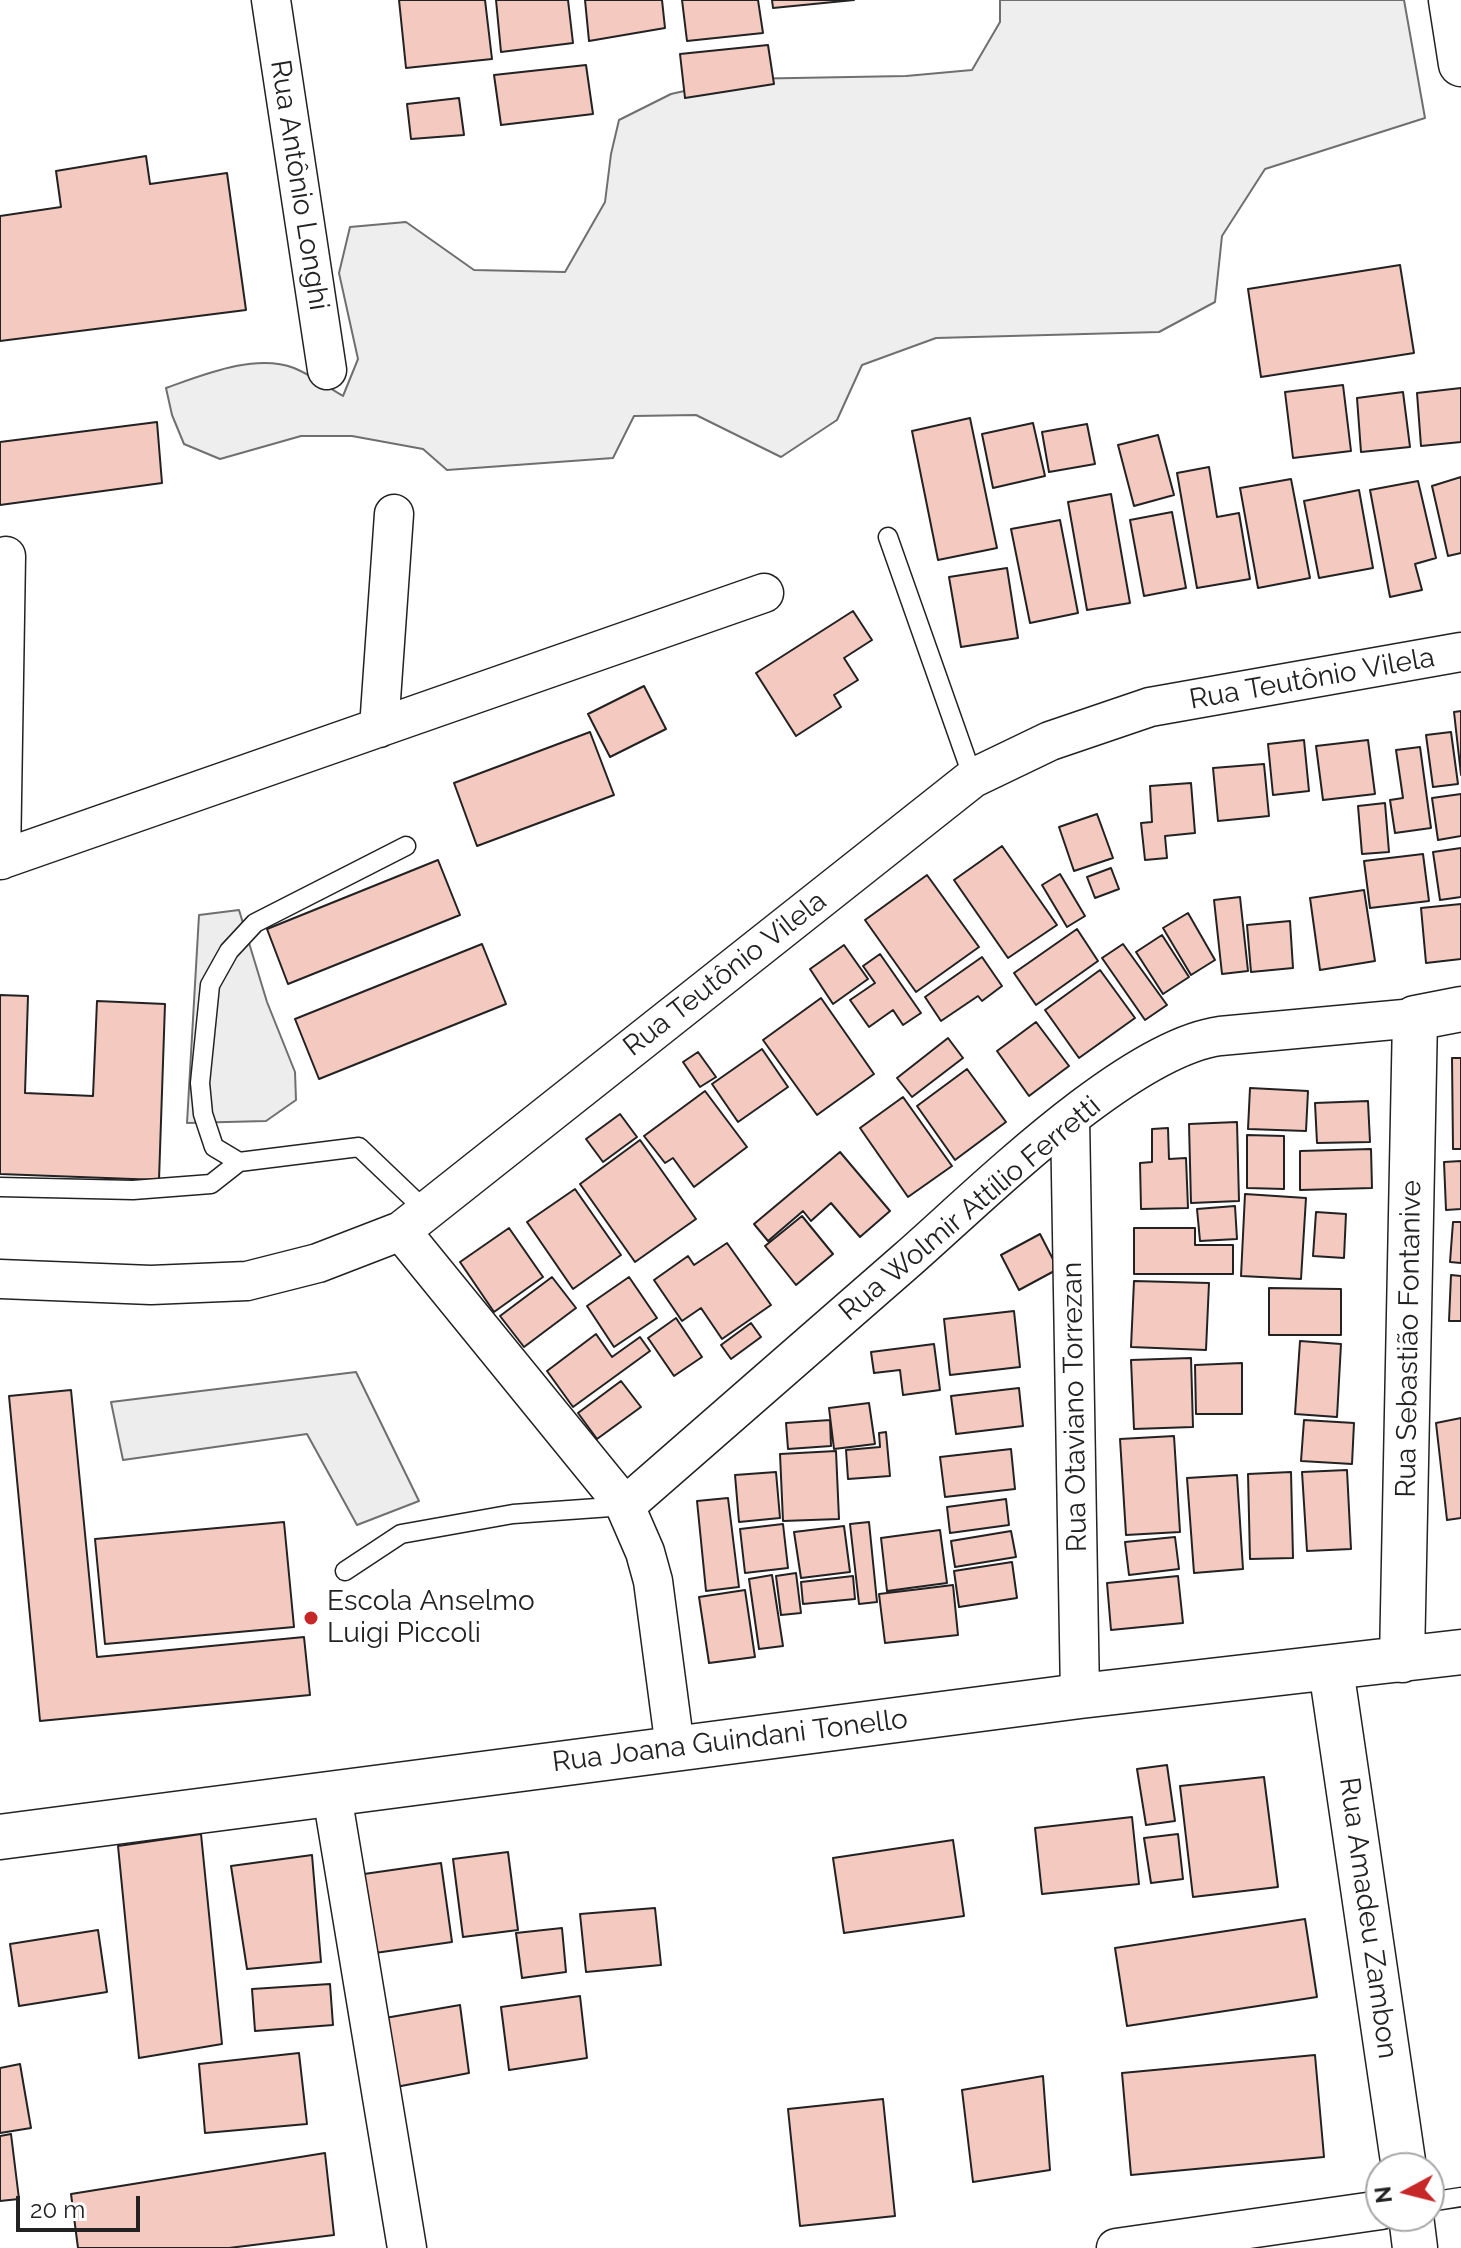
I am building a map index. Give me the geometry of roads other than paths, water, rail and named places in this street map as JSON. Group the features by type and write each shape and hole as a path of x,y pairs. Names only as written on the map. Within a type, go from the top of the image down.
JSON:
{"main road":[{"path":"1451,0 1461,64"},
{"name":"Rua Wolmir Attílio Ferretti","path":"1415,1018 1461,1009"},
{"name":"Rua Sebastião Fontanive","path":"1402,1660 1415,1018"},
{"name":"Rua Joana Guindani Tonello","path":"0,1837 1080,1696 1461,1652"},
{"name":"Rua Amadeu Zambon","path":"1331,1669 1402,2152"}],"street":[{"name":"Rua Antônio Longhi","path":"271,0 327,370"},
{"path":"379,728 394,514"},
{"path":"6,556 1,860 764,593"},
{"name":"Rua Teutônio Vilela","path":"0,1279 151,1285 247,1281 318,1263 414,1221 973,778 1050,741 1150,707 1461,652"},
{"name":"Rua Wolmir Attílio Ferretti","path":"625,1506 1070,1118 1164,1054 1194,1039 1415,1018"},
{"name":"Rua Otaviano Torrezan","path":"1070,1118 1080,1696"},
{"path":"414,1221 625,1506 645,1552 653,1581 675,1748"},
{"path":"332,1795 407,2248"},
{"path":"1116,2248 1365,2212"}],"lane":[{"path":"888,537 973,778"},
{"path":"239,1162 214,1147 203,1114 200,1067 210,985 229,951 255,923 406,846"},
{"path":"0,1187 133,1190 211,1184 239,1162 359,1147 414,1221"},
{"path":"345,1571 401,1534 513,1514 625,1506"}],"place":[{"name":"Escola Anselmo Luigi Piccoli","path":"311,1618"}]}
